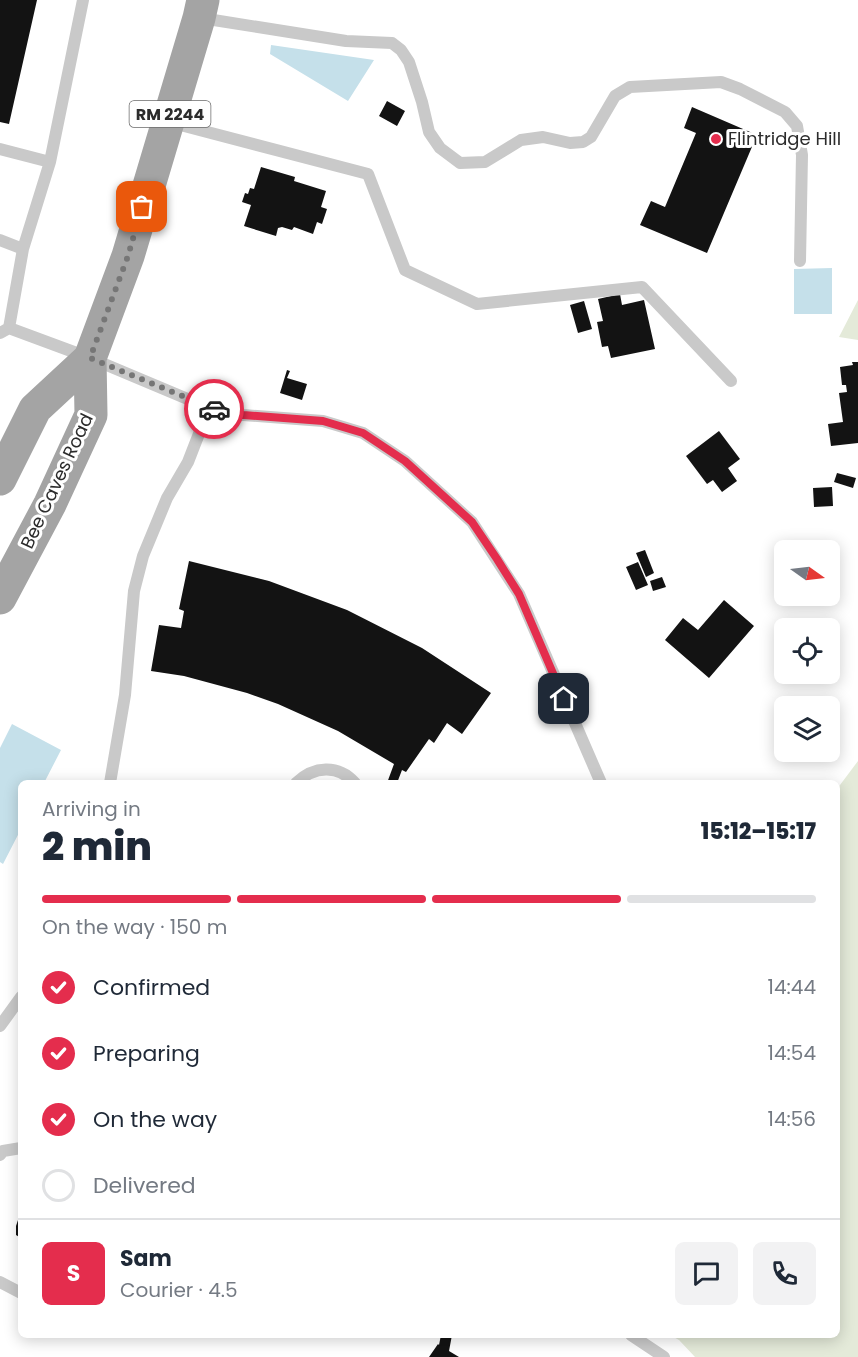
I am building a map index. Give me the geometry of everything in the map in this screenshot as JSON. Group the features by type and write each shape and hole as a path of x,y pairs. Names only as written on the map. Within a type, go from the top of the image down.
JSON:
{"main road":[{"name":"Bee Caves Road","path":"0,598 50,504 92,415 90,358 128,256 201,9"},
{"name":"Bee Caves Road","path":"0,479 35,409 90,358"}],"lane":[{"path":"83,0 50,162 23,249 5,331 90,358 208,408 243,415 323,421 363,433 405,461 472,522 519,594 600,780"},
{"path":"201,9 346,41 392,43 410,62 429,132 440,148 460,163 485,162 520,140 543,136 570,143 583,142 591,137 615,96 630,87 721,82 740,89 785,112 797,126 802,155 800,261"},
{"path":"168,122 368,174 405,270 477,304 642,287 731,381"},
{"path":"0,149 50,162"},
{"path":"0,240 23,249"},
{"path":"111,780 125,695 134,591 143,556 166,498 188,462 208,408"},
{"path":"299,780 306,774 320,769 335,770 352,780"},
{"path":"0,1026 18,1002"},
{"path":"0,1155 3,1151 18,1148"},
{"path":"0,1282 18,1291"},
{"path":"636,1338 664,1357"}],"green space":[{"path":"858,300 858,340 839,337"},
{"path":"858,761 858,1357 695,1357 675,1338 840,1338 840,785"}],"water":[{"path":"271,45 374,60 348,101 270,54"},
{"path":"832,268 832,314 794,314 794,269"},
{"path":"12,724 61,750 46,780 18,780 18,835 3,864 0,862 0,748"}],"building":[{"path":"0,0 37,0 9,124 0,122"},
{"path":"387,101 405,111 397,126 379,116"},
{"path":"692,107 757,135 707,253 640,225 651,201 665,207 696,133 684,128"},
{"path":"261,167 295,177 294,181 326,191 321,207 327,209 322,224 317,222 313,234 294,227 292,230 282,227 278,228 276,236 244,226 251,205 242,202 245,193 248,194 250,188 254,189"},
{"path":"620,294 622,305 644,300 655,349 611,358 608,346 602,347 597,322 603,321 598,299"},
{"path":"584,301 592,329 578,333 570,305"},
{"path":"852,362 858,362 858,443 831,446 828,424 843,422 839,393 847,392 846,385 842,385 840,367 853,365"},
{"path":"287,370 290,371 287,378 307,384 302,400 280,393"},
{"path":"719,431 740,459 728,468 737,481 722,492 713,480 707,484 686,456"},
{"path":"837,473 856,478 853,488 834,482"},
{"path":"832,487 833,506 814,507 813,488"},
{"path":"645,550 654,573 646,577 636,553"},
{"path":"189,561 269,581 347,610 422,648 491,693 462,734 447,723 434,743 429,739 406,772 402,770 398,780 388,780 394,764 338,731 247,693 184,676 151,671 159,625 181,628 184,611 179,609"},
{"path":"638,562 648,585 636,590 626,567"},
{"path":"662,577 666,587 653,591 650,581"},
{"path":"724,600 754,626 709,678 665,640 683,618 698,630"},
{"path":"18,1220 18,1236 16,1235"},
{"path":"440,1338 451,1338 449,1351 459,1357 429,1357 439,1345"}],"way so far":[{"path":"142,207 128,256 90,358 214,409"}],"place":[{"name":"Flintridge Hill","path":"716,139"}],"route":[{"path":"214,409 243,415 323,421 363,433 405,461 472,522 497,559 519,594 564,699"}]}
